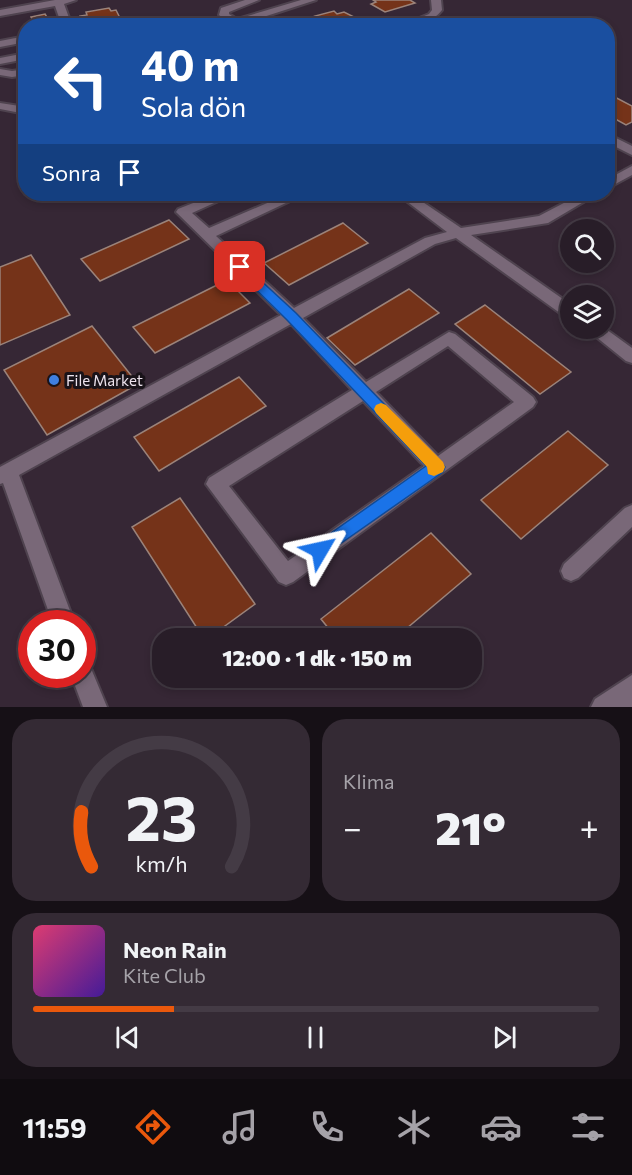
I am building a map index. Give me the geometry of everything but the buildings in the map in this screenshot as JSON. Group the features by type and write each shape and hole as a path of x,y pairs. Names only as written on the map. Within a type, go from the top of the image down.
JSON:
{"street":[{"path":"0,13 71,0"},
{"path":"228,18 224,15 224,9 254,0"},
{"path":"253,18 311,0"},
{"path":"427,18 437,10 436,0"},
{"path":"59,2 64,18"},
{"path":"0,44 18,41"},
{"path":"0,61 18,58"},
{"path":"0,72 12,75 18,74"},
{"path":"0,106 18,109"},
{"path":"615,142 632,151"},
{"path":"615,180 632,170"},
{"path":"210,201 183,212 292,316 437,467"},
{"path":"206,235 282,201"},
{"path":"413,201 560,305"},
{"path":"58,610 4,473 430,241 458,233 543,220 577,201"},
{"path":"449,338 526,402 286,575 216,484 364,391 449,338"},
{"path":"607,339 632,357"},
{"path":"571,571 632,514"},
{"path":"88,688 95,707"}],"slow traffic":[{"path":"381,409 437,467 434,469"}],"place":[{"name":"File Market","path":"54,380"}],"route":[{"path":"240,267 292,316 437,467 320,550"}]}
